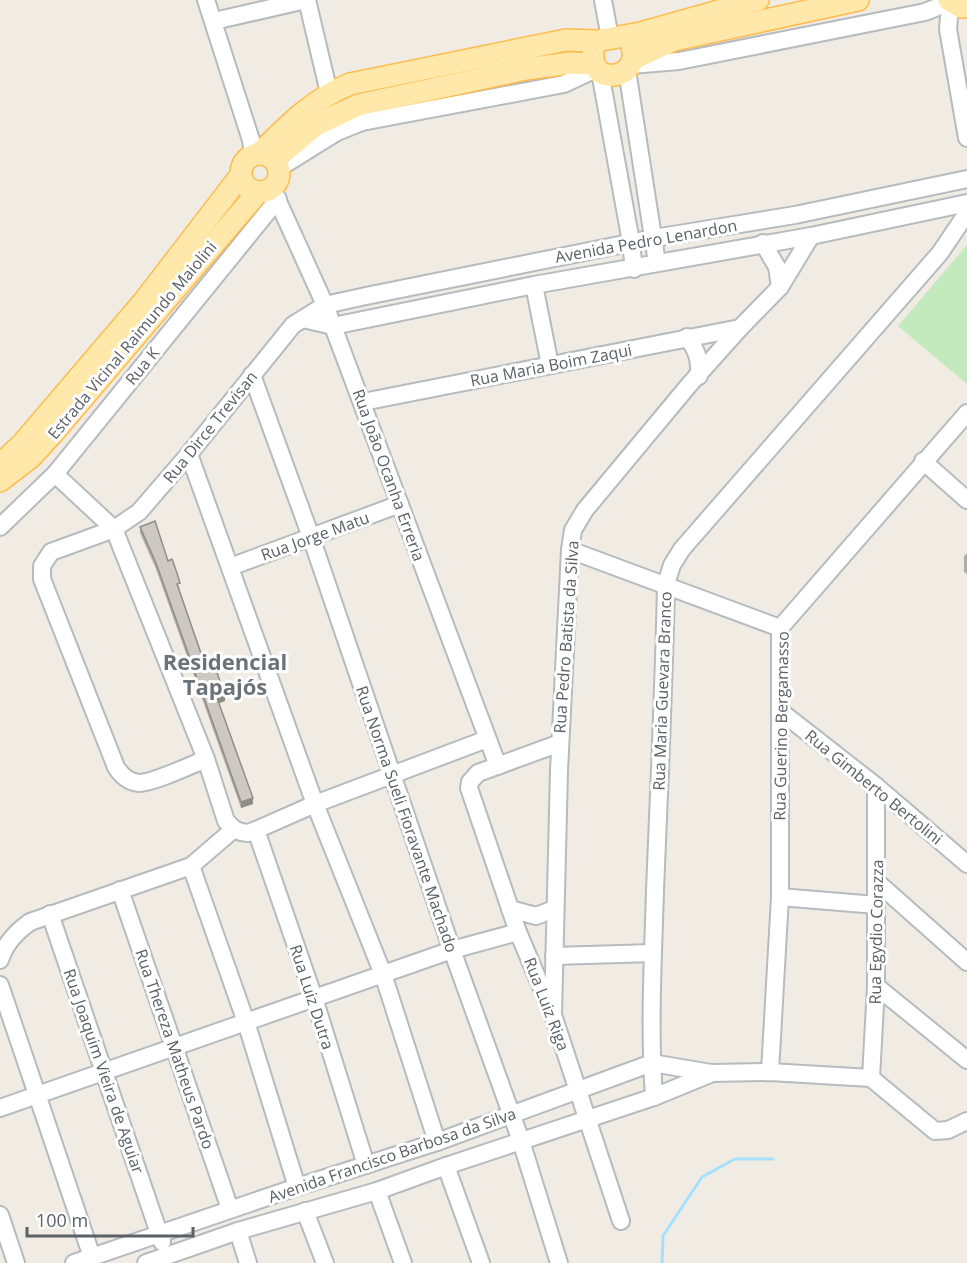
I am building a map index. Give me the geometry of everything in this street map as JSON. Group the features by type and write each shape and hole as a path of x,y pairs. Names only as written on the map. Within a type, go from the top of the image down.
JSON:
{"main road":[{"path":"266,159 302,112 329,93 350,84 566,40 609,39 758,0"},
{"path":"266,159 277,183 269,193 250,189 244,183 241,175 246,159 266,159 316,125 358,105 526,69 570,63 596,68 614,75 674,40 858,0"},
{"path":"609,39 633,48 630,64"},
{"path":"596,68 593,49 609,39"},
{"name":"Estrada Vicinal Raimundo Maiolini","path":"0,464 22,444 136,310 241,175"},
{"name":"Estrada Vicinal Raimundo Maiolini","path":"0,481 30,458 269,193"}],"street":[{"path":"206,0 251,140 266,159"},
{"path":"214,21 307,0 329,93"},
{"path":"603,0 609,39"},
{"path":"657,263 630,64 679,61 926,12 955,3"},
{"path":"955,3 949,17 948,29 967,138"},
{"path":"596,68 631,242 634,269"},
{"name":"Avenida Pedro Lenardon","path":"325,305 631,242 795,215 967,179"},
{"name":"Rua João Ocanha Erreria","path":"269,193 325,305 498,765"},
{"name":"Rua K","path":"0,527 55,474 269,193"},
{"name":"Avenida Pedro Lenardon","path":"333,326 534,285 811,236 967,203"},
{"name":"Rua Maria Guevara Branco","path":"654,1097 653,953 666,584 672,565 682,549 940,253 967,213"},
{"name":"Rua Pedro Batista da Silva","path":"553,1015 560,743 573,530 585,510 699,376 740,328 780,287 811,236"},
{"path":"763,243 777,267 780,287"},
{"path":"534,285 550,365"},
{"name":"Rua Dirce Trevisan","path":"206,759 147,782 131,781 121,774 116,767 42,579 43,562 54,550 114,529 139,512 293,326 325,305"},
{"path":"303,319 333,326"},
{"name":"Rua Maria Boim Zaqui","path":"363,402 740,328"},
{"path":"687,338 697,353 700,363 699,376"},
{"name":"Rua Norma Sueli Fioravante Machado","path":"252,375 311,537 452,950 521,1141 559,1263"},
{"name":"Rua Guerino Bergamasso","path":"770,1072 780,897 780,628 967,413"},
{"path":"189,454 315,804 383,974 437,1142"},
{"path":"923,462 967,500"},
{"path":"55,474 114,529 206,759 226,821 234,829 248,833 315,804 487,739"},
{"name":"Rua Jorge Matu","path":"230,567 400,504"},
{"path":"570,550 780,628"},
{"name":"Rua Gimberto Bertolini","path":"780,711 965,858"},
{"path":"498,765 560,743"},
{"name":"Rua Luiz Riga","path":"498,765 478,773 470,782 469,788 518,932 553,1015 621,1221"},
{"name":"Rua Egydio Corazza","path":"871,1077 876,986 876,786"},
{"path":"0,960 7,945 21,928 30,922 191,866 234,829"},
{"name":"Rua Luiz Dutra","path":"256,830 314,998 366,1165"},
{"path":"191,866 246,1022 297,1186"},
{"path":"877,882 967,962"},
{"name":"Rua Thereza Matheus Pardo","path":"120,890 230,1209"},
{"path":"780,897 876,905"},
{"path":"510,909 536,916 554,909"},
{"name":"Rua Joaquim Vieira de Aguiar","path":"50,914 168,1259"},
{"path":"0,1108 452,950 518,932"},
{"path":"554,956 653,953"},
{"path":"0,986 92,1257"},
{"path":"876,986 967,1060"},
{"name":"Avenida Francisco Barbosa da Silva","path":"74,1263 297,1186 437,1142 652,1064 711,1073 770,1072 871,1077"},
{"name":"Avenida Francisco Barbosa da Silva","path":"146,1263 168,1259 238,1231 377,1191 586,1118 654,1097 711,1073"},
{"path":"871,1077 931,1128 942,1131 967,1121"},
{"path":"446,1166 481,1263"},
{"path":"377,1191 403,1263"},
{"path":"305,1211 325,1263"},
{"path":"0,1215 16,1263"},
{"path":"238,1231 248,1263"}],"green space":[{"path":"967,245 967,384 898,326"}],"building":[{"path":"155,521 168,561 172,559 177,573 180,583 177,584 204,662 215,659 219,669 216,670 225,695 217,698 253,798 241,802 156,563 140,527"}],"waterway":[{"path":"662,1263 663,1236 702,1177 735,1159 773,1159"}],"district":[{"name":"Residencial Tapajós","path":"225,674"}]}
